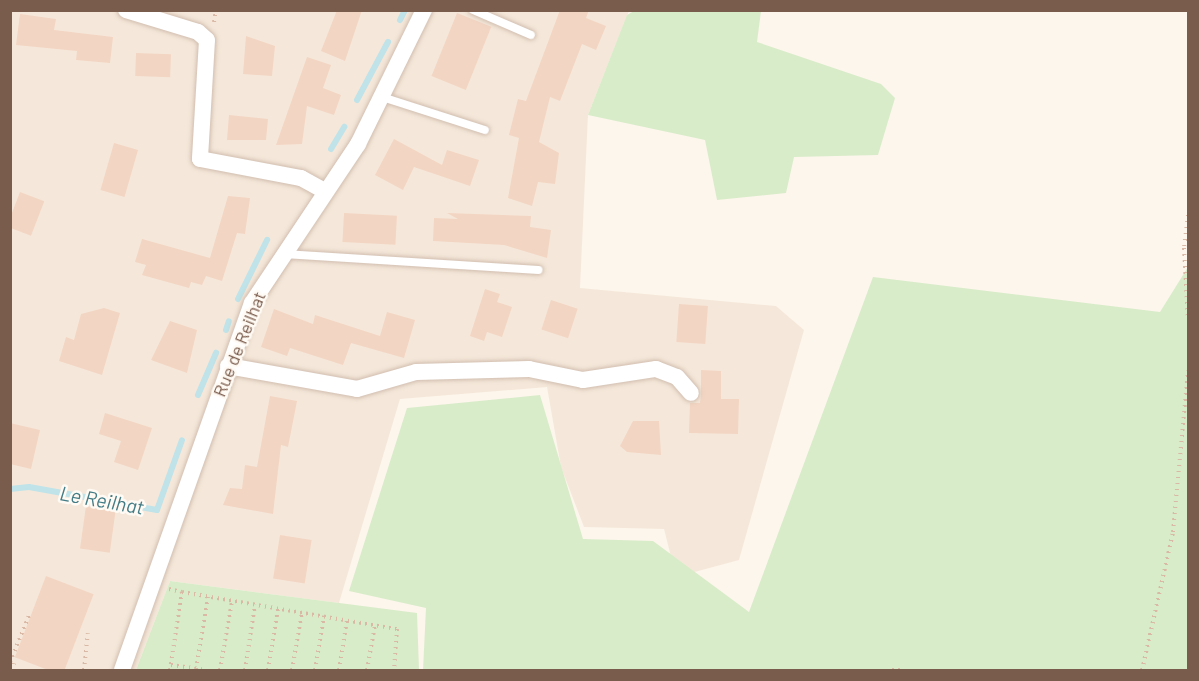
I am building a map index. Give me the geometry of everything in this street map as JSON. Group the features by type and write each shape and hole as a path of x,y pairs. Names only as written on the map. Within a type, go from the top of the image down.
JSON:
{"street":[{"path":"126,10 198,32 207,40 200,159 301,178 323,190"},
{"name":"Rue de Reilhat","path":"122,670 252,303 281,253 323,190 358,144 424,10"},
{"path":"228,366 357,389 416,372 529,369 583,380 656,369 677,377 691,393"}],"lane":[{"path":"473,10 531,35"},
{"path":"382,97 485,130"},
{"path":"281,253 538,270"}],"path":[{"path":"1188,215 1184,248 1188,319"},
{"path":"1142,670 1173,532 1188,371"},
{"path":"207,670 170,668 183,592 398,629 394,670"},
{"path":"196,669 208,597"},
{"path":"220,670 232,600"},
{"path":"245,670 255,605"},
{"path":"267,670 278,609"},
{"path":"292,670 302,612"},
{"path":"12,670 12,662 30,614"},
{"path":"315,670 324,616"},
{"path":"339,670 348,620"},
{"path":"367,670 375,625"},
{"path":"84,670 88,633"},
{"path":"892,670 903,670"}],"shaded area":[{"path":"10,11 629,11 588,115 580,288 776,306 804,330 739,560 676,577 664,529 584,527 561,467 547,387 400,399 339,603 170,581 136,670 11,670"}],"green space":[{"path":"634,11 761,11 757,42 881,84 895,98 878,155 794,157 786,193 717,200 705,140 588,115 627,15"},
{"path":"1188,267 1188,670 423,670 426,608 349,591 407,408 540,395 583,539 653,541 749,612 873,277 1160,312"},
{"path":"170,581 417,613 419,670 136,670"}],"building":[{"path":"337,10 362,10 345,61 321,51"},
{"path":"560,10 589,10 586,18 606,26 596,50 582,44 560,101 550,97 539,142 559,153 555,184 538,182 532,206 508,198 519,138 509,135 518,99 526,101"},
{"path":"457,13 491,27 466,90 432,76"},
{"path":"20,14 56,19 54,30 113,37 110,63 76,60 77,51 16,45"},
{"path":"246,36 275,46 272,76 243,74"},
{"path":"136,53 171,54 170,77 135,76"},
{"path":"307,57 331,65 323,88 341,95 334,115 307,106 302,144 276,145"},
{"path":"229,115 268,119 266,140 227,140"},
{"path":"394,139 442,165 447,150 479,160 470,186 414,167 403,190 375,175"},
{"path":"114,143 138,150 125,197 100,190"},
{"path":"20,192 44,201 31,236 10,228 10,218"},
{"path":"228,196 250,198 245,234 237,233 222,281 206,276 202,285 191,282 189,288 142,275 146,265 135,262 142,239 210,258"},
{"path":"344,213 397,216 395,245 342,242"},
{"path":"447,213 531,216 530,227 551,230 547,258 504,245 433,241 434,218 458,219"},
{"path":"485,289 500,294 497,302 512,307 502,337 487,332 484,341 470,336"},
{"path":"551,300 578,309 568,338 541,329"},
{"path":"679,304 708,306 705,344 676,342"},
{"path":"104,308 120,313 102,375 59,361 66,337 74,340 81,314"},
{"path":"274,309 313,324 315,315 380,336 387,312 415,320 404,358 351,343 343,365 290,348 287,356 261,347"},
{"path":"170,321 197,330 187,373 151,360"},
{"path":"701,370 721,371 721,399 739,399 738,434 689,433 690,403 700,403"},
{"path":"270,396 297,401 288,447 281,445 273,514 223,505 230,488 242,489 245,465 257,467"},
{"path":"105,413 152,428 138,470 114,462 121,441 99,434"},
{"path":"633,421 659,421 661,455 627,452 620,446"},
{"path":"10,423 40,430 31,469 10,464"},
{"path":"86,506 116,510 110,553 80,549"},
{"path":"280,535 312,540 305,583 273,578"},
{"path":"46,576 94,594 65,670 48,670 15,657"}],"waterway":[{"name":"Le Reilhat","path":"400,20 405,10"},
{"name":"Le Reilhat","path":"357,100 388,42"},
{"name":"Le Reilhat","path":"331,149 344,127"},
{"name":"Le Reilhat","path":"238,299 267,240"},
{"name":"Le Reilhat","path":"226,330 229,321"},
{"name":"Le Reilhat","path":"198,395 216,353"},
{"name":"Le Reilhat","path":"10,489 29,487 157,510 182,440"}]}
